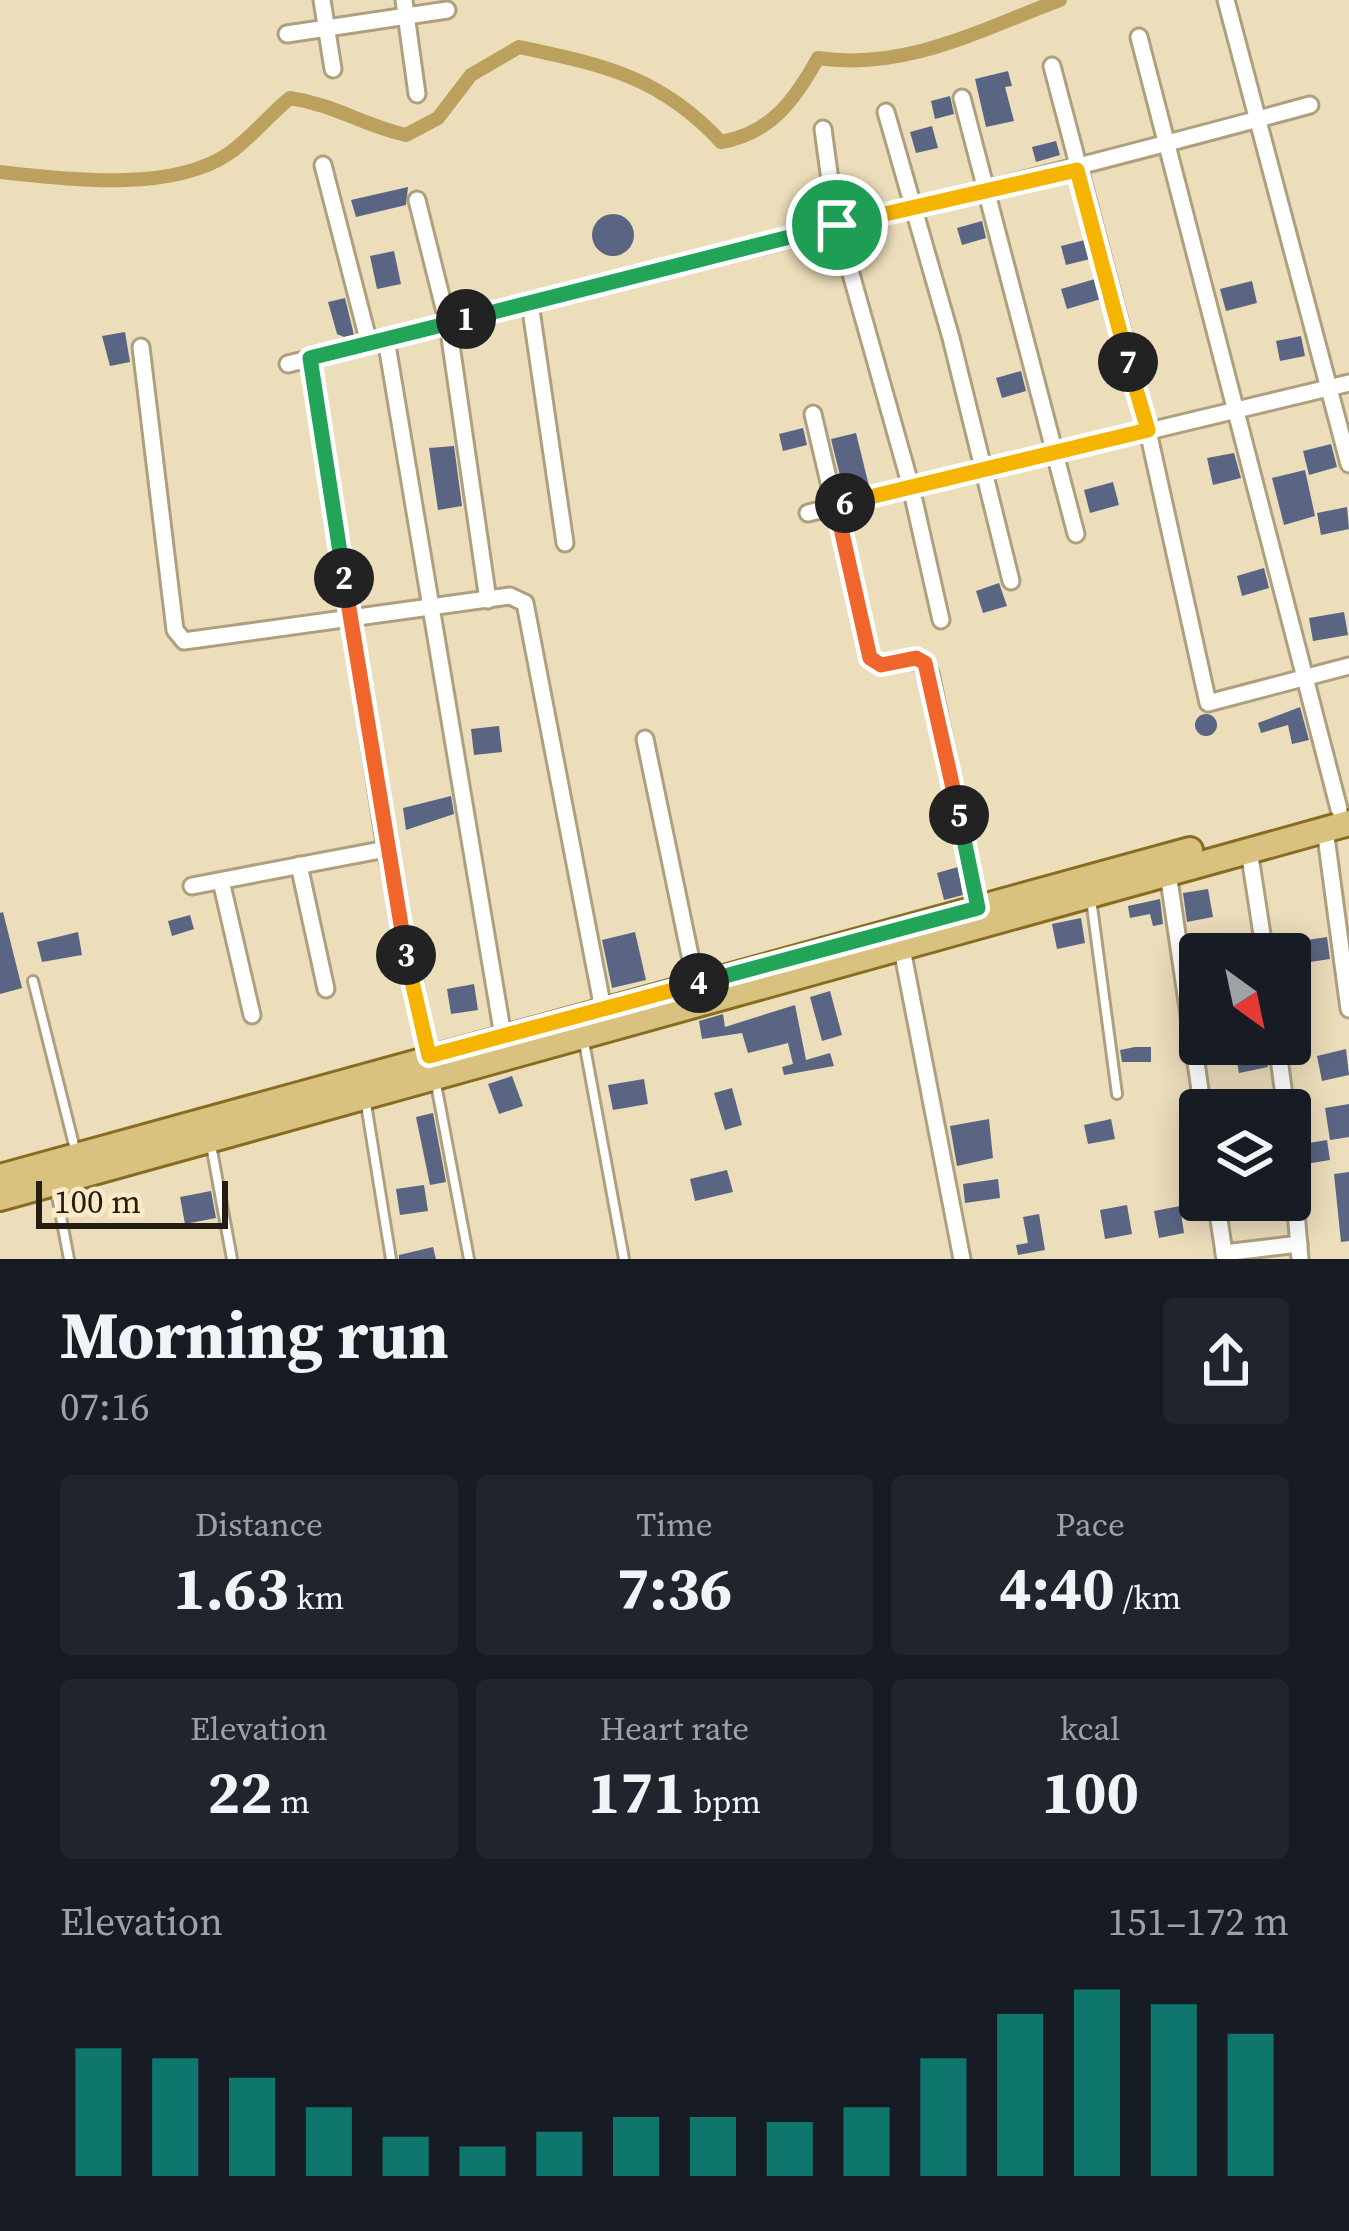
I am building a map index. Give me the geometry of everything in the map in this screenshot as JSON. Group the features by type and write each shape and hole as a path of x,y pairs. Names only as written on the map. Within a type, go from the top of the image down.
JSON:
{"main road":[{"path":"0,1198 364,1097 502,1036 978,908 1341,817"},
{"path":"0,1177 432,1067 583,1036 1090,896 1249,850 1341,817"}],"street":[{"path":"322,0 333,69"},
{"path":"1226,0 1349,464"},
{"path":"405,8 418,94"},
{"path":"287,34 327,29 405,8 447,10"},
{"path":"1139,37 1341,817 1349,1009"},
{"path":"1052,66 1148,430 1208,703 1349,666"},
{"path":"962,98 1076,534"},
{"path":"288,364 913,206 1077,170 1310,105"},
{"path":"886,112 985,469 1011,581"},
{"path":"823,129 837,225 911,487 941,620"},
{"path":"323,165 378,341 431,608 502,1036"},
{"path":"417,200 448,324 488,600"},
{"path":"530,303 565,544"},
{"path":"141,347 178,636 191,643 488,600 519,598 529,611 603,1010"},
{"path":"310,358 386,849 432,1067"},
{"path":"808,513 1349,383"},
{"path":"813,414 870,658 881,665 916,658 930,673 978,908"},
{"path":"645,740 696,984"},
{"path":"192,886 386,849"},
{"path":"1249,850 1262,933"},
{"path":"299,866 326,988"},
{"path":"1168,873 1200,1089"},
{"path":"221,881 252,1016"},
{"path":"902,949 962,1259"},
{"path":"1219,1221 1224,1256 1300,1251 1297,1221"}],"lane":[{"path":"1090,896 1117,1094"},
{"path":"33,981 76,1156"},
{"path":"583,1036 624,1259"},
{"path":"432,1067 469,1259"},
{"path":"364,1097 391,1259"},
{"path":"210,1138 232,1259"},
{"path":"55,1183 69,1259"}],"building":[{"path":"1008,71 1012,86 1005,87 1014,121 986,127 975,79"},
{"path":"950,96 954,114 935,119 931,101"},
{"path":"932,126 938,148 916,153 910,132"},
{"path":"1056,141 1060,155 1036,162 1032,147"},
{"path":"408,187 406,205 356,217 351,200"},
{"path":"613,214 628,220 634,235 628,250 613,256 598,250 592,235 598,220"},
{"path":"982,221 986,238 962,245 957,228"},
{"path":"1085,240 1090,259 1066,265 1061,246"},
{"path":"394,251 401,284 377,289 370,256"},
{"path":"1095,279 1101,299 1067,309 1061,289"},
{"path":"1252,281 1257,303 1226,311 1220,289"},
{"path":"345,298 354,335 344,337 337,334 328,302"},
{"path":"125,332 130,362 110,366 102,336"},
{"path":"1301,336 1305,356 1280,361 1276,341"},
{"path":"1021,371 1026,391 1002,398 996,378"},
{"path":"803,428 807,445 783,451 779,434"},
{"path":"856,433 869,486 844,492 831,439"},
{"path":"1331,444 1337,467 1309,475 1303,451"},
{"path":"454,446 462,506 438,510 429,448"},
{"path":"1234,453 1241,478 1213,485 1207,458"},
{"path":"1305,470 1315,516 1284,525 1272,478"},
{"path":"1113,482 1119,505 1090,513 1084,490"},
{"path":"1347,507 1349,529 1321,535 1317,513"},
{"path":"1264,568 1269,588 1242,596 1237,576"},
{"path":"999,583 1007,606 983,613 976,591"},
{"path":"1344,612 1348,635 1313,641 1309,618"},
{"path":"1300,707 1309,740 1292,744 1288,725 1261,733 1258,723"},
{"path":"1206,714 1217,725 1206,736 1195,725"},
{"path":"499,726 502,752 474,755 471,729"},
{"path":"451,796 454,814 406,830 403,808"},
{"path":"958,867 963,895 944,900 937,873"},
{"path":"1208,889 1213,917 1187,922 1183,893"},
{"path":"1160,899 1163,924 1153,926 1150,914 1130,918 1128,906"},
{"path":"0,913 22,988 0,994"},
{"path":"190,915 194,929 172,936 168,921"},
{"path":"1081,918 1085,943 1057,949 1052,924"},
{"path":"78,932 82,955 42,962 37,942"},
{"path":"635,932 646,980 612,988 602,940"},
{"path":"1327,937 1330,959 1311,962 1311,939"},
{"path":"474,984 478,1010 451,1014 447,989"},
{"path":"830,991 842,1035 822,1041 810,997"},
{"path":"795,1005 806,1060 830,1053 834,1066 784,1075 782,1067 793,1064 788,1043 748,1053 742,1033 702,1039 699,1021 723,1014 725,1027"},
{"path":"1151,1047 1151,1062 1122,1062 1120,1050"},
{"path":"1346,1049 1349,1075 1322,1081 1317,1056"},
{"path":"1237,1065 1268,1065 1268,1067 1239,1073"},
{"path":"512,1076 523,1106 499,1114 488,1084"},
{"path":"644,1079 648,1104 613,1110 608,1085"},
{"path":"732,1088 742,1125 725,1130 714,1093"},
{"path":"1349,1104 1349,1137 1330,1140 1325,1108"},
{"path":"433,1113 446,1182 430,1185 416,1117"},
{"path":"989,1119 993,1158 957,1166 950,1126"},
{"path":"1111,1119 1115,1139 1088,1144 1084,1125"},
{"path":"1327,1140 1330,1160 1311,1163 1311,1143"},
{"path":"727,1170 733,1192 695,1201 690,1179"},
{"path":"1349,1172 1349,1241 1341,1242 1334,1174"},
{"path":"998,1179 1000,1198 965,1203 963,1184"},
{"path":"424,1185 428,1211 400,1215 396,1189"},
{"path":"211,1191 216,1218 185,1224 180,1197"},
{"path":"1127,1205 1132,1234 1105,1239 1100,1210"},
{"path":"1179,1206 1184,1233 1159,1238 1154,1211"},
{"path":"1039,1214 1045,1250 1018,1255 1016,1245 1028,1243 1023,1217"},
{"path":"433,1247 436,1259 399,1259 399,1255"}],"waterway":[{"path":"0,172 117,180 177,174 228,154 290,98 406,135 438,118 471,75 519,47 629,77 676,102 721,142 754,131 779,113 818,58 881,59 912,53 1060,0"}],"route":[{"path":"1077,170 1148,430 836,506 870,658 881,665 916,658 930,673 978,908 429,1056 386,849 310,358 837,225 1077,170"}]}
